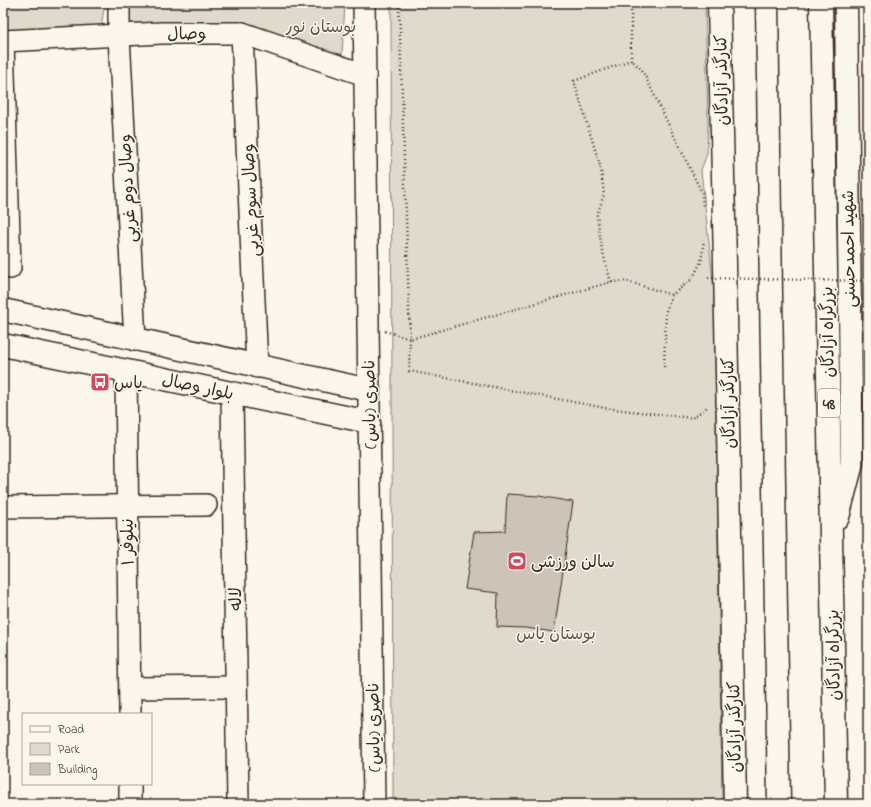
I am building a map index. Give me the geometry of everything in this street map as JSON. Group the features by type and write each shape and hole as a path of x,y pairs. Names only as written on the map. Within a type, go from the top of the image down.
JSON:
{"main road":[{"name":"کنارگذر آزادگان","path":"719,3 735,804"},
{"path":"768,3 779,804"},
{"name":"بزرگراه آزادگان","path":"820,3 836,804"},
{"name":"شهید احمدحسنی","path":"831,541 852,463 846,3"},
{"name":"بلوار وصال","path":"3,310 257,367 369,390"},
{"name":"بلوار وصال","path":"3,345 369,422"}],"street":[{"name":"وصال دوم غربی","path":"119,3 119,36 135,340"},
{"name":"ناصری (یاس)","path":"364,3 374,804"},
{"name":"وصال","path":"3,41 162,34 242,33 364,75"},
{"name":"وصال سوم غربی","path":"242,33 257,367"},
{"path":"3,41 10,268"},
{"name":"نیلوفر ۱","path":"126,371 130,713"},
{"name":"لاله","path":"232,394 238,804"},
{"path":"3,507 206,506"},
{"path":"130,688 236,687"},
{"path":"130,785 130,804"}],"path":[{"path":"399,3 410,371 605,408 692,418 710,405"},
{"path":"631,3 631,60 642,70 702,193 704,214"},
{"path":"612,282 602,250 597,215 604,195 601,169 574,81 631,60"},
{"path":"664,368 666,311 672,295 692,279 701,262 705,235"},
{"path":"708,278 868,281"},
{"path":"368,324 410,339 612,282 626,281 672,295"}],"green space":[{"path":"3,3 105,3 101,28 3,32"},
{"name":"بوستان نور","path":"127,3 345,3 342,55 250,30 128,24"},
{"name":"بوستان یاس","path":"391,3 705,3 708,125 707,154 701,170 714,289 722,804 393,804"}],"building":[{"name":"سالن ورزشی","path":"507,494 539,496 573,502 554,632 525,628 497,627 498,593 465,589 474,532 505,531"}],"place":[{"name":"یاس","path":"100,382"},
{"name":"سالن ورزشی","path":"517,561"}]}
